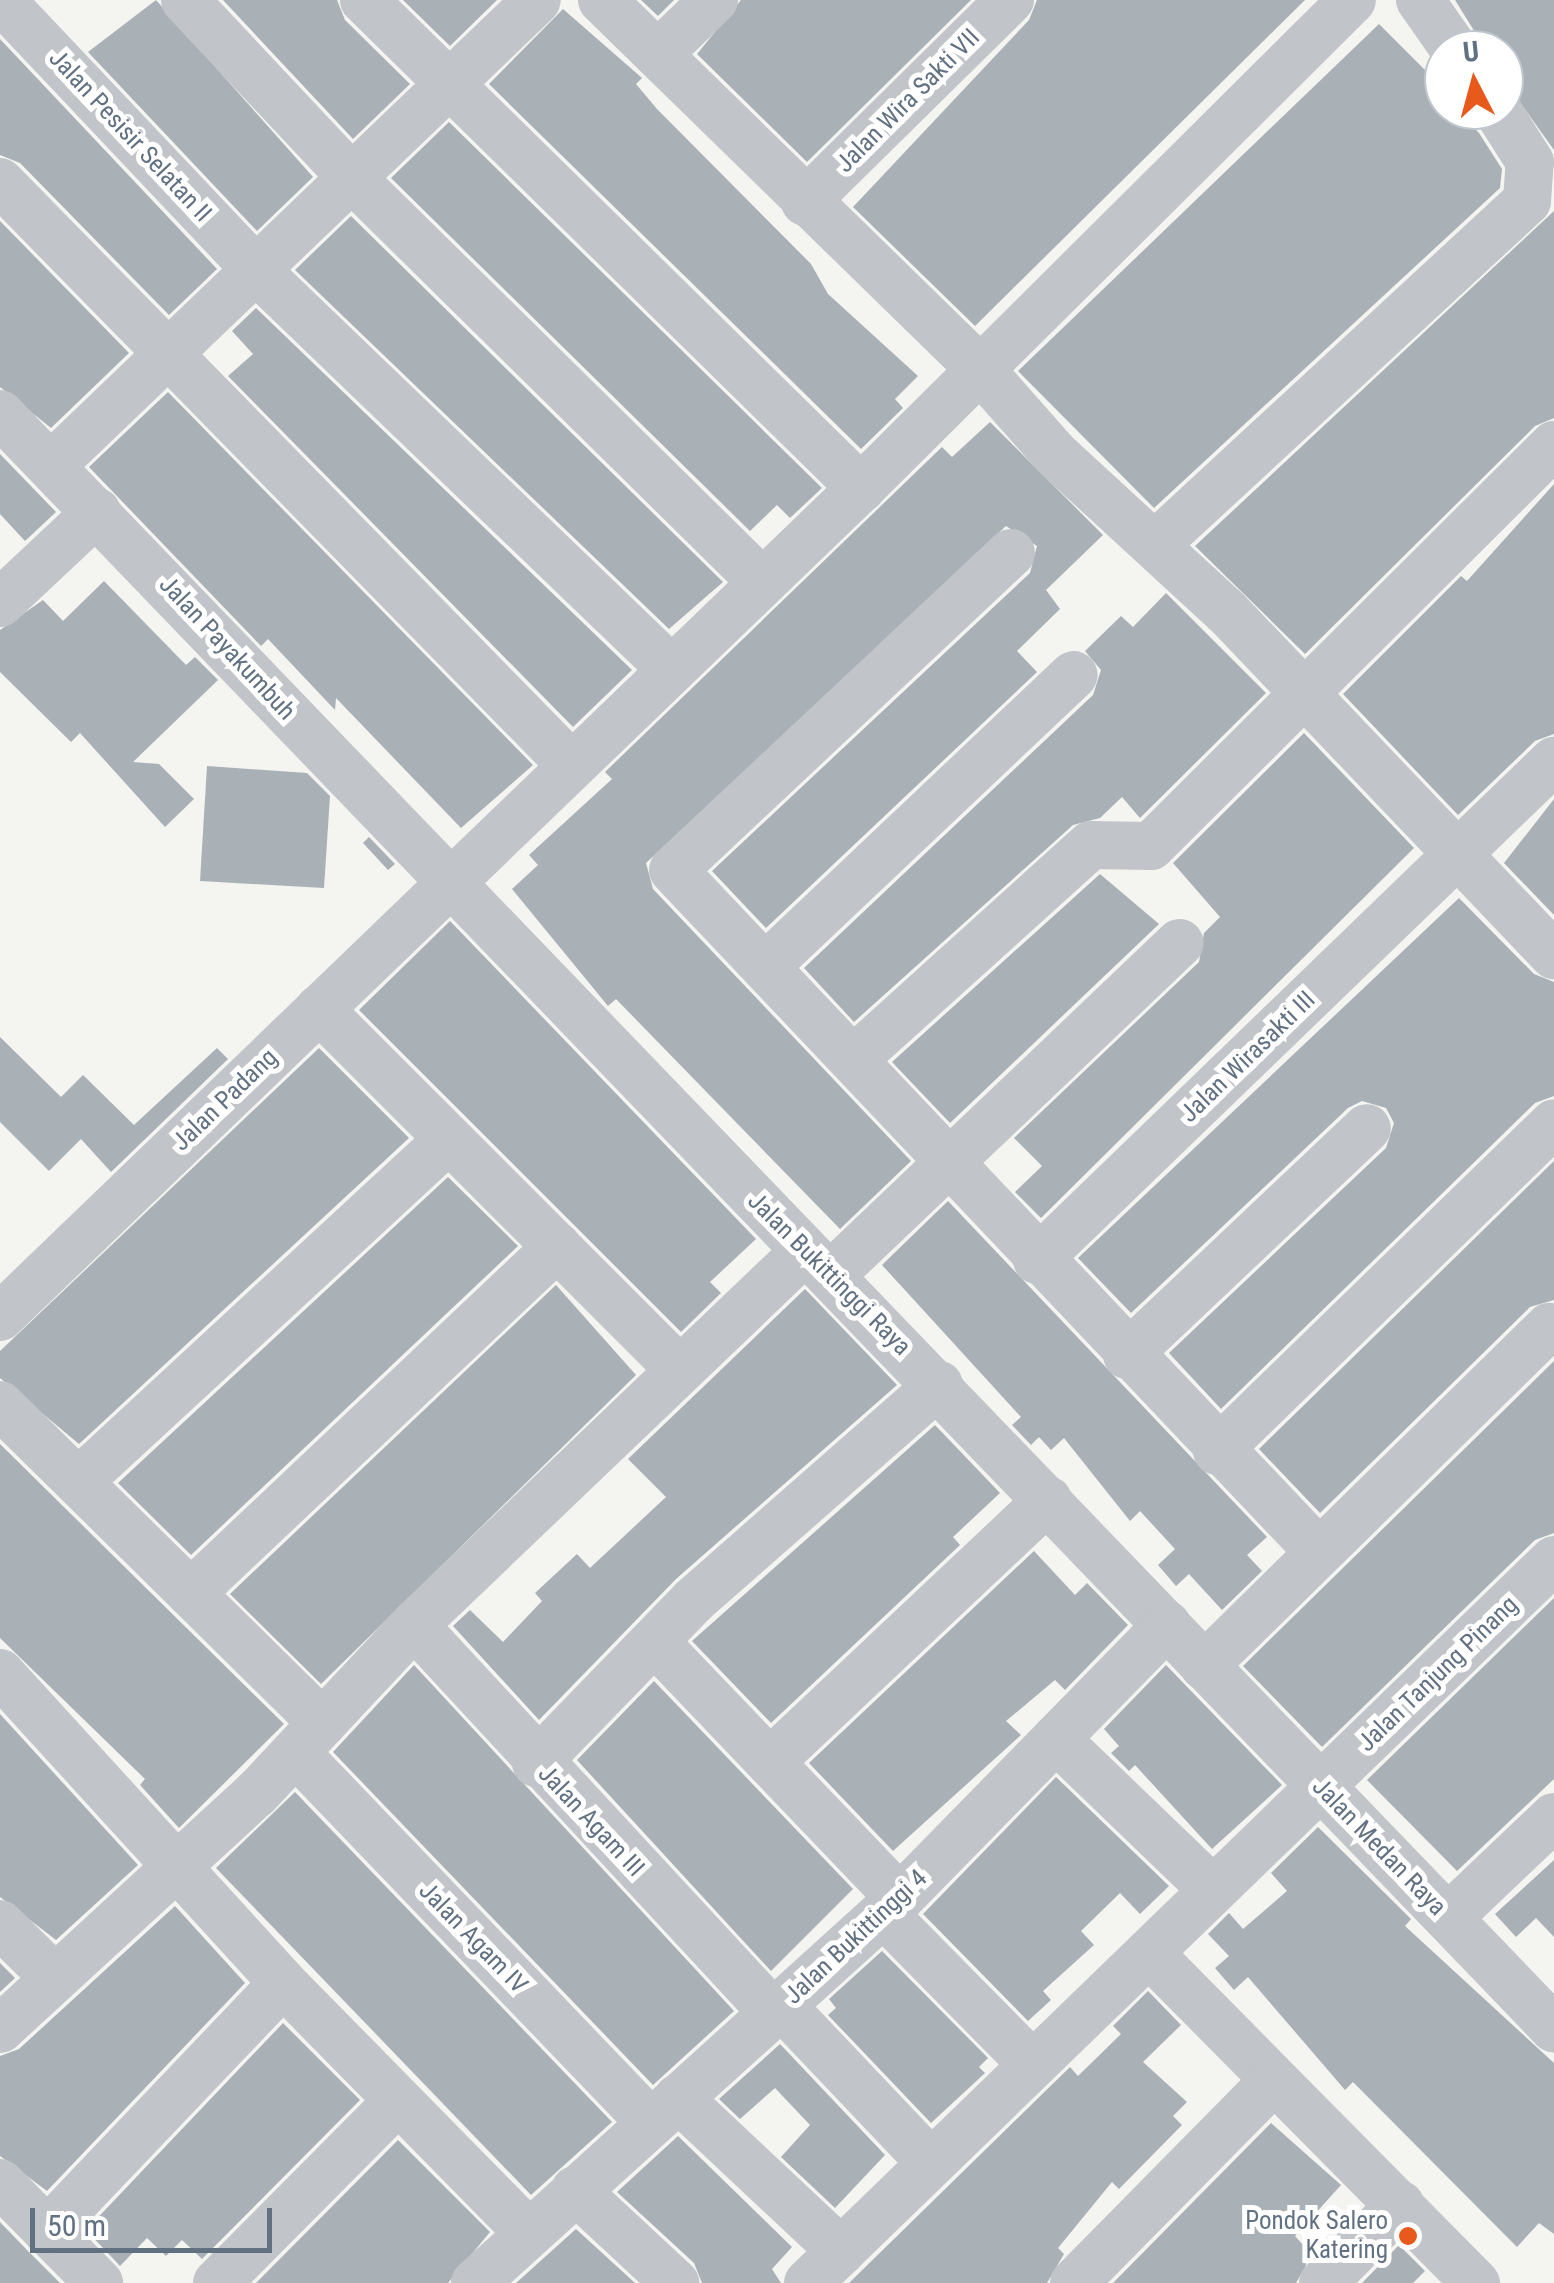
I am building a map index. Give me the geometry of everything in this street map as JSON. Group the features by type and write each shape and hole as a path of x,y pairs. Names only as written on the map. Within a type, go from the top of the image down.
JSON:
{"street":[{"name":"Jalan Pesisir Selatan II","path":"1,0 258,272 672,670"},
{"path":"185,0 353,180 762,582"},
{"path":"364,0 860,488"},
{"path":"54,464 168,360 537,0"},
{"path":"602,0 979,368 1056,455 1156,544 1554,955"},
{"path":"658,54 714,0"},
{"name":"Jalan Wira Sakti VII","path":"806,202 1010,0"},
{"name":"Jalan Padang","path":"0,1317 860,488 1352,0"},
{"path":"1420,0 1441,30"},
{"path":"1156,544 1527,201 1530,162 1510,130"},
{"path":"0,182 168,360 572,766"},
{"name":"Jalan Payakumbuh","path":"0,414 54,464 451,885"},
{"path":"854,1060 1091,845 1150,846 1554,445"},
{"path":"0,602 97,512"},
{"path":"1011,554 673,870 954,1163 1037,1260 1217,1451 1316,1550"},
{"path":"766,966 1074,675"},
{"name":"Jalan Wirasakti III","path":"1037,1260 1554,761"},
{"name":"Jalan Bukittinggi Raya","path":"451,885 939,1384 1204,1666"},
{"path":"0,2029 309,1738 414,1625 679,1369 954,1163 1179,943"},
{"path":"318,1009 679,1369"},
{"path":"1217,1451 1554,1123"},
{"path":"1127,1354 1367,1128"},
{"path":"78,1482 449,1139"},
{"path":"191,1593 558,1248"},
{"path":"1204,1666 1316,1550 1549,1327"},
{"path":"536,1762 656,1642 939,1384"},
{"name":"Jalan Agam IV","path":"0,1405 191,1593 309,1738 664,2110 824,2267"},
{"path":"770,1762 1048,1500"},
{"name":"Jalan Tanjung Pinang","path":"824,2267 1029,2061 1149,1953 1554,1560"},
{"name":"Jalan Agam III","path":"414,1625 536,1762 929,2161"},
{"name":"Jalan Bukittinggi 4","path":"475,2283 892,1906 1167,1625"},
{"path":"656,1642 770,1762 1029,2061"},
{"name":"Jalan Medan Raya","path":"1204,1666 1554,2028"},
{"path":"0,1672 283,1983 528,2232"},
{"path":"1056,1739 1213,1890"},
{"path":"1449,1917 1554,1817"},
{"path":"0,1924 54,1978"},
{"path":"1149,1953 1476,2283"},
{"path":"46,2231 283,1983"},
{"path":"1074,2283 1273,2081"},
{"path":"217,2283 398,2102"},
{"path":"0,2183 99,2283"},
{"path":"575,2190 675,2283"},
{"path":"1323,2283 1400,2205"}],"building":[{"path":"156,0 313,177 257,231 88,52"},
{"path":"223,0 337,0 345,20 410,84 353,139"},
{"path":"403,0 497,0 450,46"},
{"path":"641,0 674,0 658,16"},
{"path":"741,0 971,0 807,162 697,54"},
{"path":"1037,0 1305,0 975,326 853,207 1029,20"},
{"path":"1455,0 1554,0 1554,150 1524,108 1524,30 1474,30"},
{"path":"563,9 642,78 636,84 657,109 811,264 828,294 918,376 895,399 903,408 861,449 489,84"},
{"path":"1379,24 1424,69 1424,130 1476,130 1502,169 1500,188 1154,508 1018,371"},
{"path":"0,39 217,269 169,315 20,163 0,155"},
{"path":"449,122 822,488 790,518 777,505 750,531 391,178"},
{"path":"1554,211 1554,418 1535,426 1305,654 1195,546"},
{"path":"351,216 723,582 669,629 295,270"},
{"path":"0,221 129,353 51,428 0,387"},
{"path":"256,308 632,670 573,727 228,376 253,354 232,331"},
{"path":"168,392 533,765 461,828 336,698 335,710 268,639 261,646 89,467"},
{"path":"990,422 1103,535 1046,590 1060,609 1017,651 1037,672 766,928 712,871 1030,573 1037,546 1006,526 646,863 653,889 911,1161 840,1229 616,999 608,1006 512,889 538,865 529,855 612,779 605,772 942,447 952,457"},
{"path":"0,454 56,512 25,541 0,514"},
{"path":"1554,484 1554,734 1535,741 1458,815 1343,694 1461,576 1467,581"},
{"path":"104,581 186,665 195,657 218,680 133,762 159,764 194,799 165,827 80,733 71,742 0,672 0,630 43,600 63,621"},
{"path":"1166,593 1266,693 1140,818 1122,797 1100,818 1073,825 854,1022 804,968 1093,695 1101,670 1085,651 1121,616 1133,627"},
{"path":"1304,733 1414,848 1041,1218 1015,1192 1042,1166 1014,1138 1199,962 1204,933 1220,917 1173,863"},
{"path":"207,766 307,773 330,796 324,888 200,881"},
{"path":"1554,799 1554,915 1504,863"},
{"path":"369,837 395,864 388,870 363,843"},
{"path":"1100,874 1159,924 950,1123 892,1062"},
{"path":"1459,898 1534,974 1554,982 1554,1096 1535,1103 1221,1409 1169,1353 1386,1148 1394,1123 1386,1108 1362,1101 1348,1108 1131,1313 1078,1258"},
{"path":"450,921 756,1239 710,1282 721,1293 681,1332 359,1010"},
{"path":"0,1037 61,1097 83,1075 134,1125 217,1048 228,1059 111,1172 81,1139 49,1171 0,1122"},
{"path":"319,1048 409,1138 79,1444 0,1378 0,1351"},
{"path":"1554,1161 1554,1300 1530,1307 1320,1513 1259,1449"},
{"path":"448,1177 518,1246 191,1555 118,1483"},
{"path":"948,1201 1267,1537 1247,1555 1262,1571 1222,1610 1189,1574 1176,1586 1158,1565 1175,1549 1140,1511 1130,1521 1064,1438 1051,1450 1039,1437 1031,1445 1012,1425 1021,1417 882,1265"},
{"path":"556,1285 636,1375 321,1684 230,1594"},
{"path":"805,1289 897,1385 676,1579 539,1720 453,1626 470,1610 503,1642 542,1601 535,1593 577,1554 590,1568 666,1497 628,1459"},
{"path":"1554,1361 1554,1533 1535,1540 1322,1747 1243,1666"},
{"path":"935,1425 1000,1493 953,1537 960,1545 771,1723 692,1641"},
{"path":"0,1444 284,1724 179,1828 140,1785 145,1779 0,1638"},
{"path":"1034,1551 1075,1595 1087,1583 1128,1625 1065,1690 1055,1680 1006,1721 1021,1735 893,1851 809,1763"},
{"path":"1554,1598 1554,1779 1457,1871 1367,1780"},
{"path":"414,1665 734,2011 653,2085 333,1752"},
{"path":"1166,1665 1282,1785 1212,1849 1135,1765 1129,1771 1111,1753 1119,1746 1104,1729"},
{"path":"654,1681 853,1889 771,1971 577,1760"},
{"path":"0,1714 138,1865 56,1940 0,1897"},
{"path":"1056,1777 1169,1886 1140,1914 1120,1893 1081,1931 1094,1945 1043,1991 1051,2000 1028,2021 923,1914"},
{"path":"295,1792 612,2122 531,2195 216,1868"},
{"path":"1318,1827 1411,1919 1405,1926 1554,2063 1554,2234 1539,2223 1517,2247 1353,2082 1345,2090 1248,1977 1234,1990 1215,1968 1229,1956 1208,1934 1229,1913 1243,1929 1287,1891 1271,1873"},
{"path":"1554,1860 1554,1937 1536,1918 1516,1937 1495,1914"},
{"path":"175,1906 245,1983 47,2191 0,2156 0,2056 19,2049"},
{"path":"882,1951 988,2058 979,2067 985,2073 931,2123 828,2015 836,2008 829,1999"},
{"path":"0,1963 15,1978 0,1992"},
{"path":"1148,1991 1181,2025 1143,2062 1187,2102 1173,2116 1182,2125 1119,2189 1112,2182 1058,2248 1064,2254 1047,2283 849,2283 1070,2067 1078,2076 1121,2034 1113,2026"},
{"path":"283,2023 360,2100 202,2259 182,2240 166,2256 147,2238 120,2266 86,2230"},
{"path":"780,2044 885,2155 835,2208 781,2157 810,2125 775,2088 740,2119 719,2099"},
{"path":"1271,2123 1341,2185 1295,2236 1312,2255 1296,2283 1113,2283"},
{"path":"678,2136 792,2247 772,2269 781,2283 702,2283 694,2263 617,2192"},
{"path":"398,2140 490,2232 448,2283 256,2283"},
{"path":"0,2222 27,2250 60,2283 0,2283"},
{"path":"576,2229 635,2283 516,2283"},
{"path":"1399,2245 1425,2271 1413,2283 1362,2283"}],"place":[{"name":"Pondok Salero Katering","path":"1408,2236"}]}
